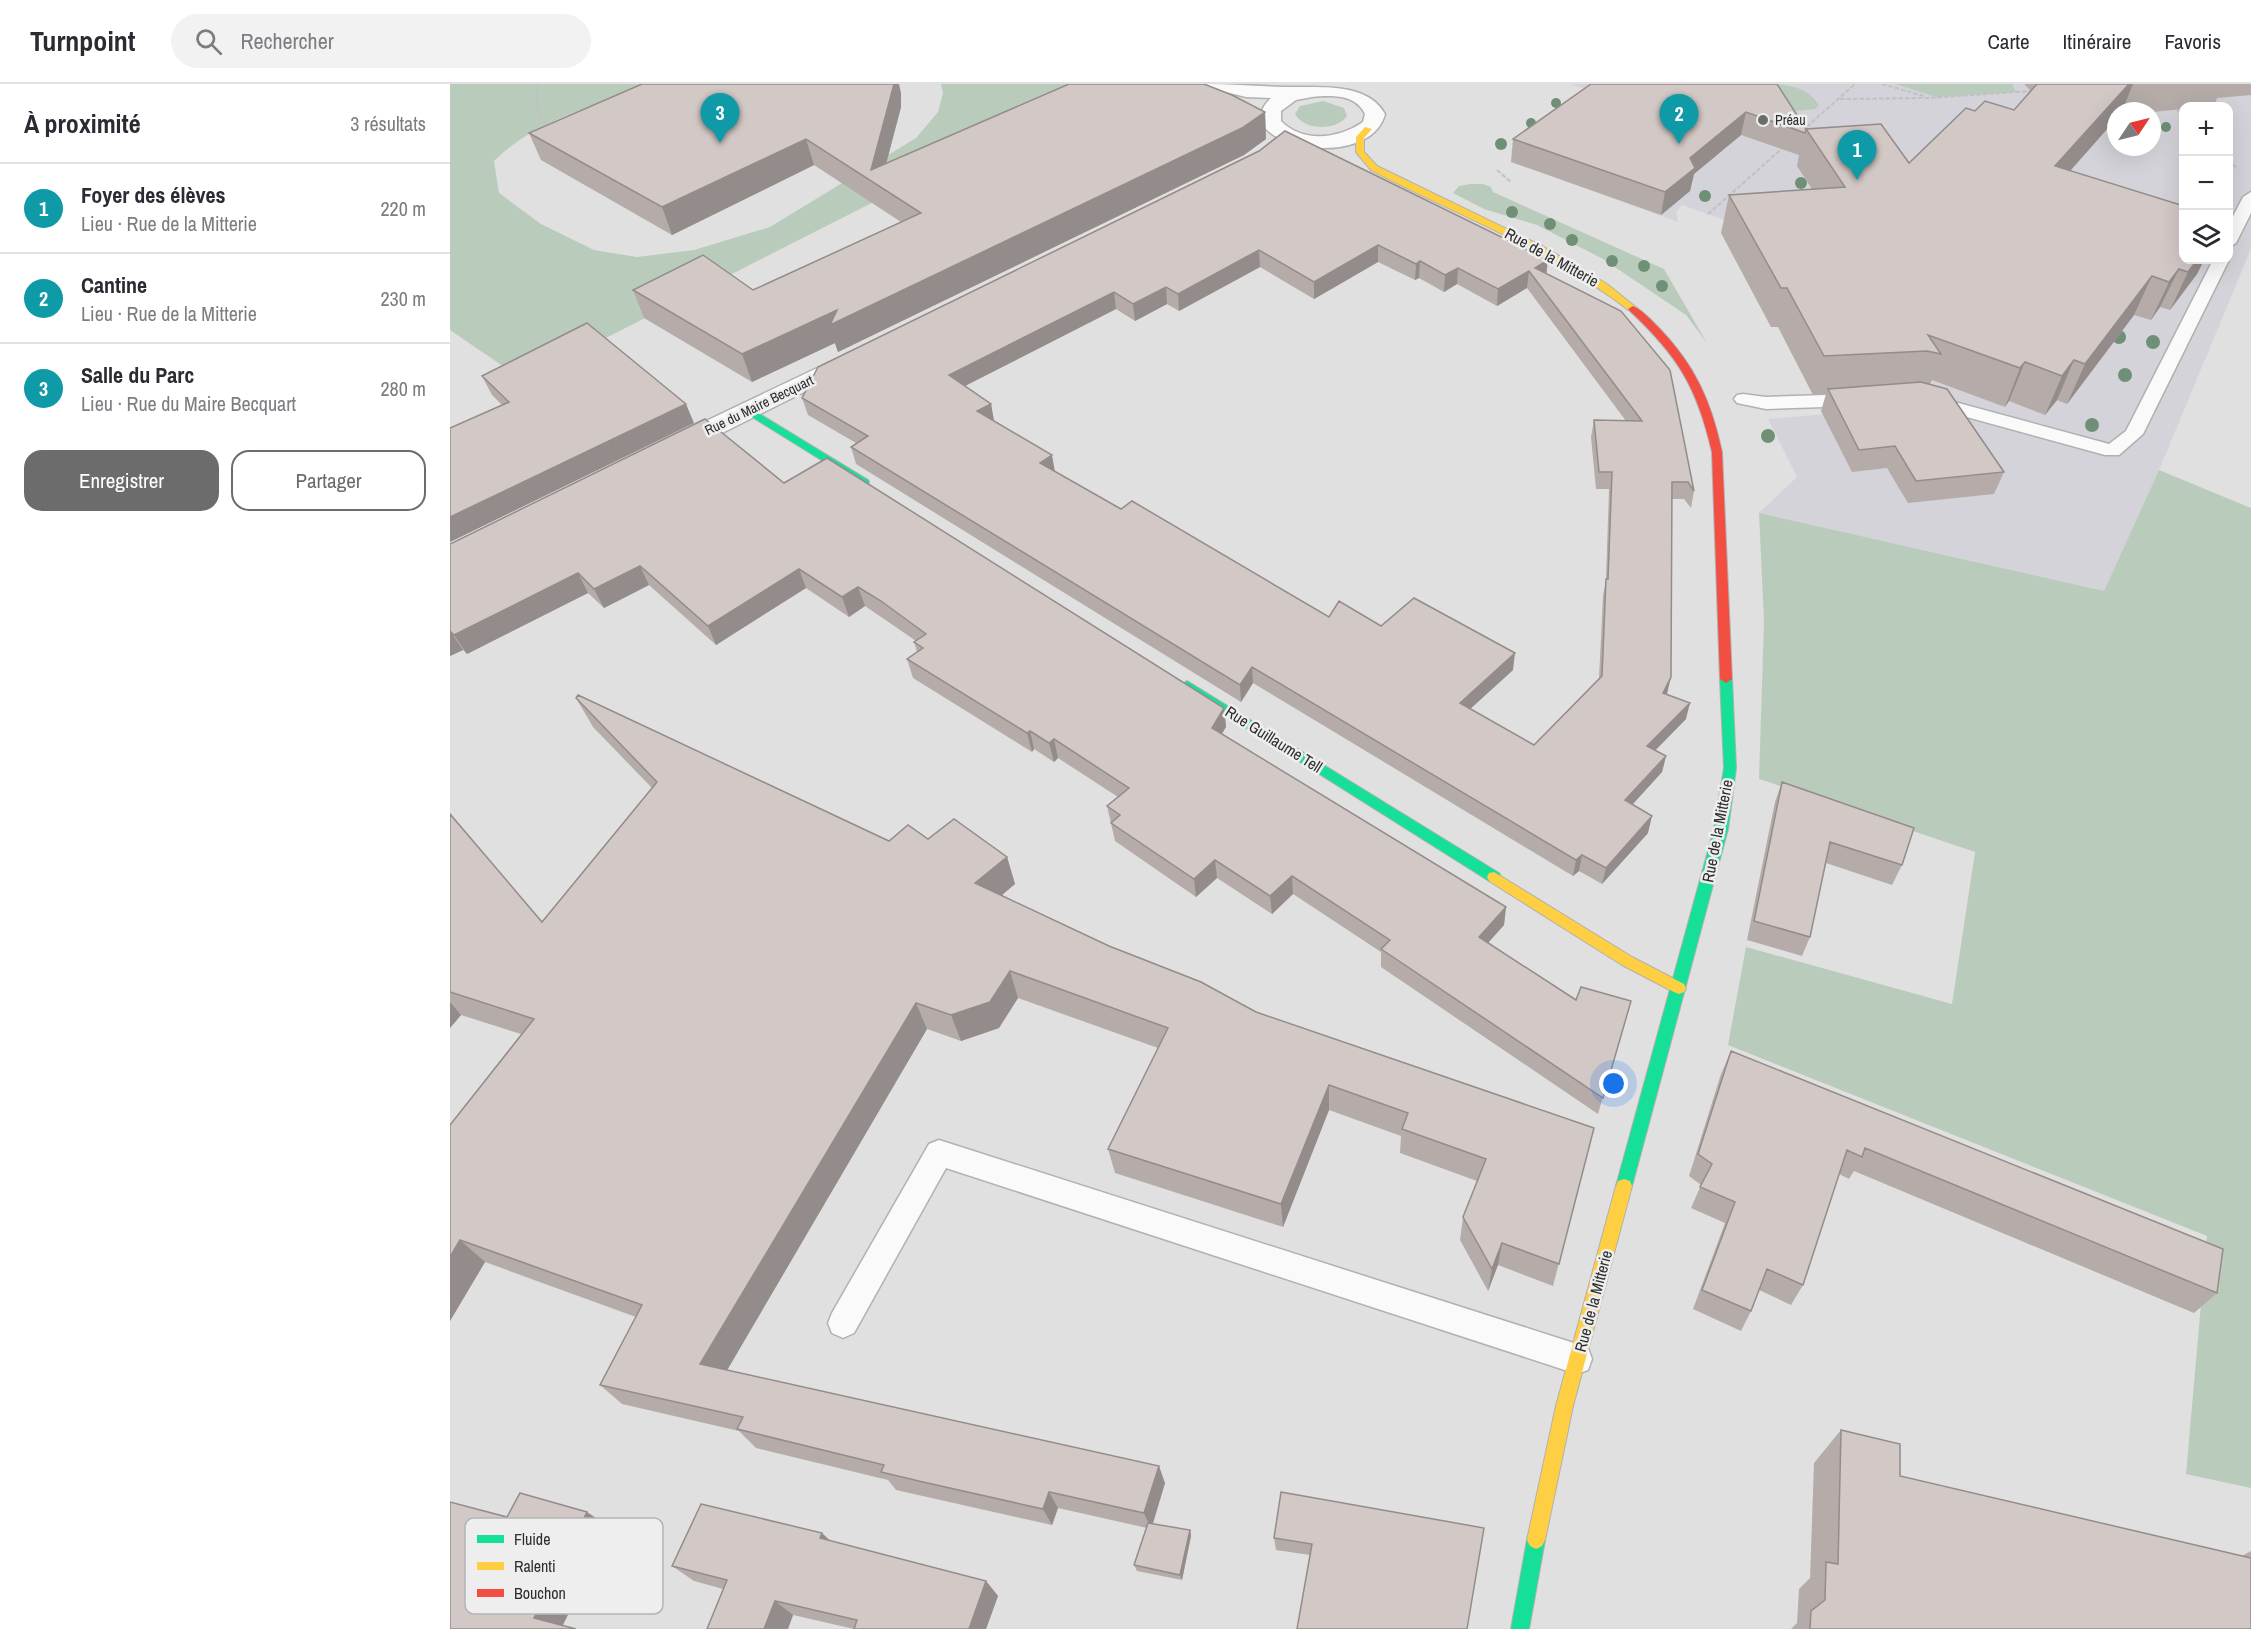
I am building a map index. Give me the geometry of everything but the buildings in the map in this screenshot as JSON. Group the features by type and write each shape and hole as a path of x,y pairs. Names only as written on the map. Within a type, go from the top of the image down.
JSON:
{"street":[{"path":"1216,84 1246,91 1296,93 1336,90 1358,96 1368,102 1371,119"},
{"path":"1320,90 1342,84"},
{"path":"1272,134 1319,141 1351,137 1371,119 1382,90"},
{"path":"1272,134 1269,114 1273,106 1296,93"},
{"path":"1196,94 1241,106 1262,115 1272,134"},
{"name":"Rue de la Mitterie","path":"1371,119 1360,137 1360,152 1374,168 1564,260 1611,291 1666,339 1687,366 1700,390 1710,416 1717,452 1730,768 1721,829 1547,1477 1520,1629"},
{"name":"Rue du Maire Becquart","path":"652,457 877,346"},
{"path":"748,410 880,492"},
{"name":"Rue Guillaume Tell","path":"1173,676 1627,961 1679,988"}],"lane":[{"path":"2233,235 2251,197"},
{"path":"1914,397 2022,424 2112,451 2134,434 2219,264"},
{"path":"1743,399 1766,404 1879,399"},
{"path":"843,1323 939,1153 1577,1359"}],"path":[{"path":"537,84 538,115 546,125 554,126"},
{"path":"1849,84 1855,85"},
{"path":"1881,84 1929,98"},
{"path":"1797,135 1855,85"},
{"path":"1838,99 1929,98 2031,91"},
{"path":"1708,214 1788,143"},
{"path":"1497,170 1511,182"}],"shaded area":[{"path":"1570,84 2251,84 2251,249 2159,470 2104,591 1759,513 1797,477 1768,419 1826,414 1822,402 1805,378 1778,327 1771,327 1730,222 1682,205 1676,212 1678,222 1515,163 1599,101 1593,92"}],"green space":[{"path":"450,84 655,84 549,123 511,146 494,161 499,193 541,224 594,250 637,257 694,250 770,227 916,138 938,112 943,93 941,84 1106,84 523,380 450,330"},
{"path":"1758,84 1784,85 1800,89 1814,98 1819,105 1815,109 1786,112"},
{"path":"1895,84 2012,84 2016,92 1936,97"},
{"path":"1323,101 1344,108 1347,116 1336,124 1321,127 1306,124 1295,114 1300,106"},
{"path":"1483,184 1491,187 1493,192 1664,269 1707,343 1686,315 1603,259 1537,225 1484,209 1453,193 1459,186"},
{"path":"2159,470 2251,508 2251,1488 2186,1474 2207,1236 1728,1045 1746,947 1952,1004 1975,852 1759,779 1764,621 1759,513 2104,591"}],"traffic: fast":[{"path":"748,410 864,482"},
{"path":"1624,1186 1721,829 1730,768 1726,679"},
{"path":"1187,685 1494,877"},
{"path":"1520,1629 1536,1540"}],"traffic: slow":[{"path":"1368,129 1360,137 1360,152 1374,168 1541,248 1604,286 1633,309"},
{"path":"1494,877 1627,961 1679,988"},
{"path":"1536,1540 1565,1406 1624,1186"}],"traffic: jam":[{"path":"1633,309 1679,356 1698,389 1712,428 1717,452 1726,679"}],"place":[{"name":"Préau","path":"1763,120"},
{"name":"Salle du Parc","path":"720,143"},
{"name":"Cantine","path":"1679,144"},
{"name":"Foyer des élèves","path":"1857,180"}]}
